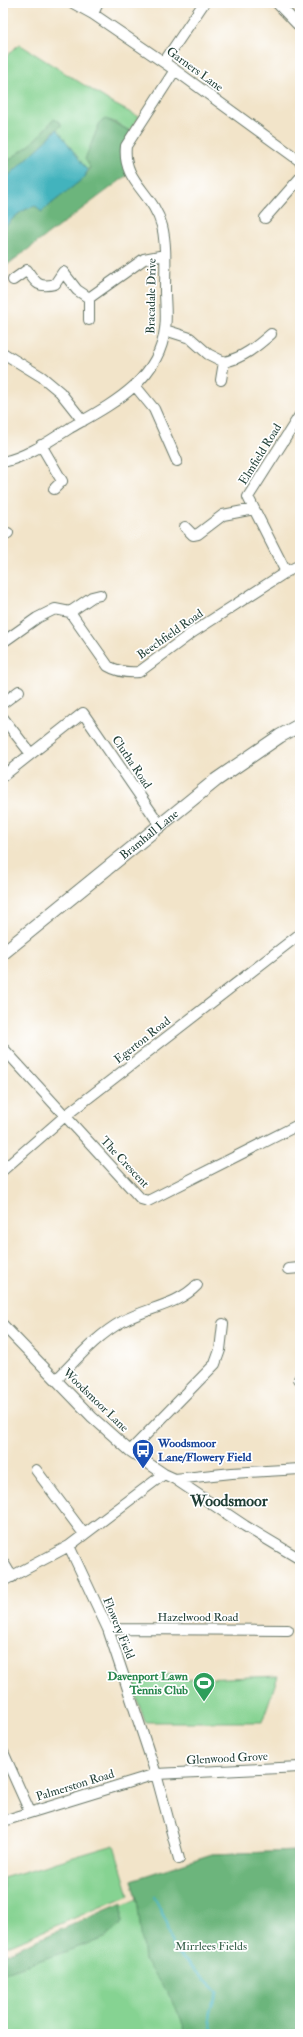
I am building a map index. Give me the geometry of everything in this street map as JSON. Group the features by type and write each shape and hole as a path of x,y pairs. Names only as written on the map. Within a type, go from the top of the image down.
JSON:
{"main road":[{"name":"Bramhall Lane","path":"3,953 216,780 280,736 300,725"}],"street":[{"name":"Garners Lane","path":"73,3 93,14 164,62 300,161"},
{"path":"93,14 98,3"},
{"path":"164,62 204,3"},
{"path":"277,3 300,27"},
{"name":"Bracadale Drive","path":"3,462 29,453 136,387 156,360 165,330 165,255 162,228 156,210 129,174 124,159 126,146 175,70"},
{"path":"265,218 300,178"},
{"path":"89,298 144,259 165,255"},
{"path":"13,280 27,270 35,283 45,287 56,284 63,272 77,290 89,298"},
{"path":"89,298 89,320"},
{"path":"165,330 190,338 208,354 224,362 237,360 271,334"},
{"path":"3,353 42,378 60,392 83,421"},
{"path":"221,380 224,362"},
{"path":"136,387 154,409 177,461"},
{"name":"Elmfield Road","path":"286,572 248,497 300,415"},
{"path":"41,445 62,482 54,489"},
{"path":"185,527 193,535 198,534 224,515 254,509"},
{"name":"Beechfield Road","path":"70,612 108,666 116,670 129,673 139,672 192,633 286,572 300,565"},
{"path":"6,640 37,618 55,609 70,612 92,597 100,595"},
{"path":"3,703 19,691"},
{"name":"Clutha Road","path":"31,754 83,713 160,826"},
{"path":"3,718 31,754 3,776"},
{"name":"Egerton Road","path":"3,1170 65,1116 300,934"},
{"name":"The Crescent","path":"3,1048 141,1199 148,1201 300,1124"},
{"path":"288,1269 300,1268"},
{"path":"56,1380 104,1334 124,1321 188,1294 197,1285"},
{"path":"130,1451 215,1364 220,1350 223,1324"},
{"name":"Woodsmoor Lane","path":"3,1325 92,1417 130,1451 245,1526 300,1559"},
{"path":"175,1479 232,1473 300,1469"},
{"path":"36,1470 84,1534"},
{"path":"3,1562 7,1579 69,1546 164,1474"},
{"name":"Flowery Field","path":"69,1546 108,1629 156,1774 179,1859"},
{"name":"Hazelwood Road","path":"108,1629 288,1630"},
{"path":"3,1752 30,1812"},
{"name":"Glenwood Grove","path":"156,1774 300,1767"},
{"name":"Palmerston Road","path":"3,1821 156,1774"}],"green space":[{"path":"19,44 114,104 139,117 129,131 119,124 108,120 100,122 93,140 90,167 87,170 57,129 61,126 54,119 30,145 3,164 3,60"},
{"path":"54,119 61,123 61,126 3,181 3,164 30,145"},
{"path":"106,119 134,133 126,146 129,174 3,268 3,229 18,214 26,209 36,206 41,212 85,177 90,167 85,159 100,122"},
{"name":"Davenport Lawn Tennis Club","path":"172,1673 174,1680 278,1676 262,1722 145,1722 132,1684"},
{"path":"114,1845 129,1895 3,1948 3,1878"},
{"name":"Mirrlees Fields","path":"300,1851 300,2034 3,2034 3,1958 137,1899 132,1880 212,1854"},
{"name":"Mirrlees Fields","path":"300,1851 300,2034 187,2034 173,2001 144,1960 137,1899 132,1880 212,1854"},
{"path":"122,1903 122,1923 105,1938 3,1973 3,1955"}],"water":[{"path":"57,129 87,170 85,177 41,212 36,206 26,209 3,229 3,181"}],"waterway":[{"path":"154,1897 167,1923 173,1949 218,1992 212,2003 209,2017 214,2034"}],"place":[{"name":"Woodsmoor Lane/Flowery Field","path":"143,1470"},
{"name":"Davenport Lawn Tennis Club","path":"204,1702"}],"district":[{"name":"Woodsmoor","path":"229,1500"}]}
